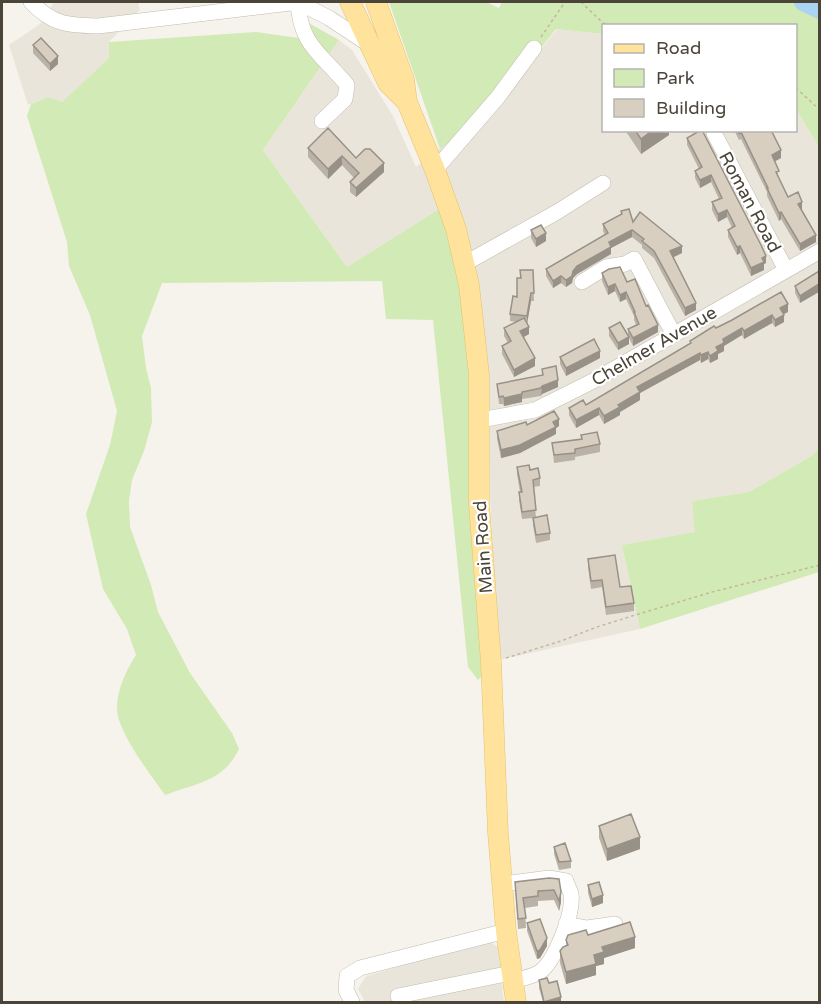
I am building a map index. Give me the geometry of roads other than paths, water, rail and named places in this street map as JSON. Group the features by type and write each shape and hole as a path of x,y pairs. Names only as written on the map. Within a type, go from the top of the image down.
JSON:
{"main road":[{"name":"Main Road","path":"350,2 388,83 407,102"},
{"name":"Main Road","path":"376,2 405,80 407,102 456,229 469,285 476,345 480,420 479,504 491,662 498,833 506,931 516,1002"}],"street":[{"path":"31,2 42,13 66,25 98,26 298,2 329,18 370,45"},
{"path":"298,2 298,18 310,46 347,85 345,99 322,122"},
{"path":"435,170 498,97 534,48"},
{"name":"Roman Road","path":"714,134 786,270"},
{"path":"464,264 557,212 603,183"},
{"name":"Chelmer Avenue","path":"480,420 535,410 593,381 819,251"},
{"path":"582,282 606,267 625,264 634,259 674,334"},
{"path":"398,996 535,975 541,971 552,957 570,910 571,894 566,881 549,878 502,884"},
{"path":"566,924 587,928 615,924"},
{"path":"352,1002 346,990 347,976 360,968 506,931"}],"waterway":[{"path":"803,2 820,10"}]}
